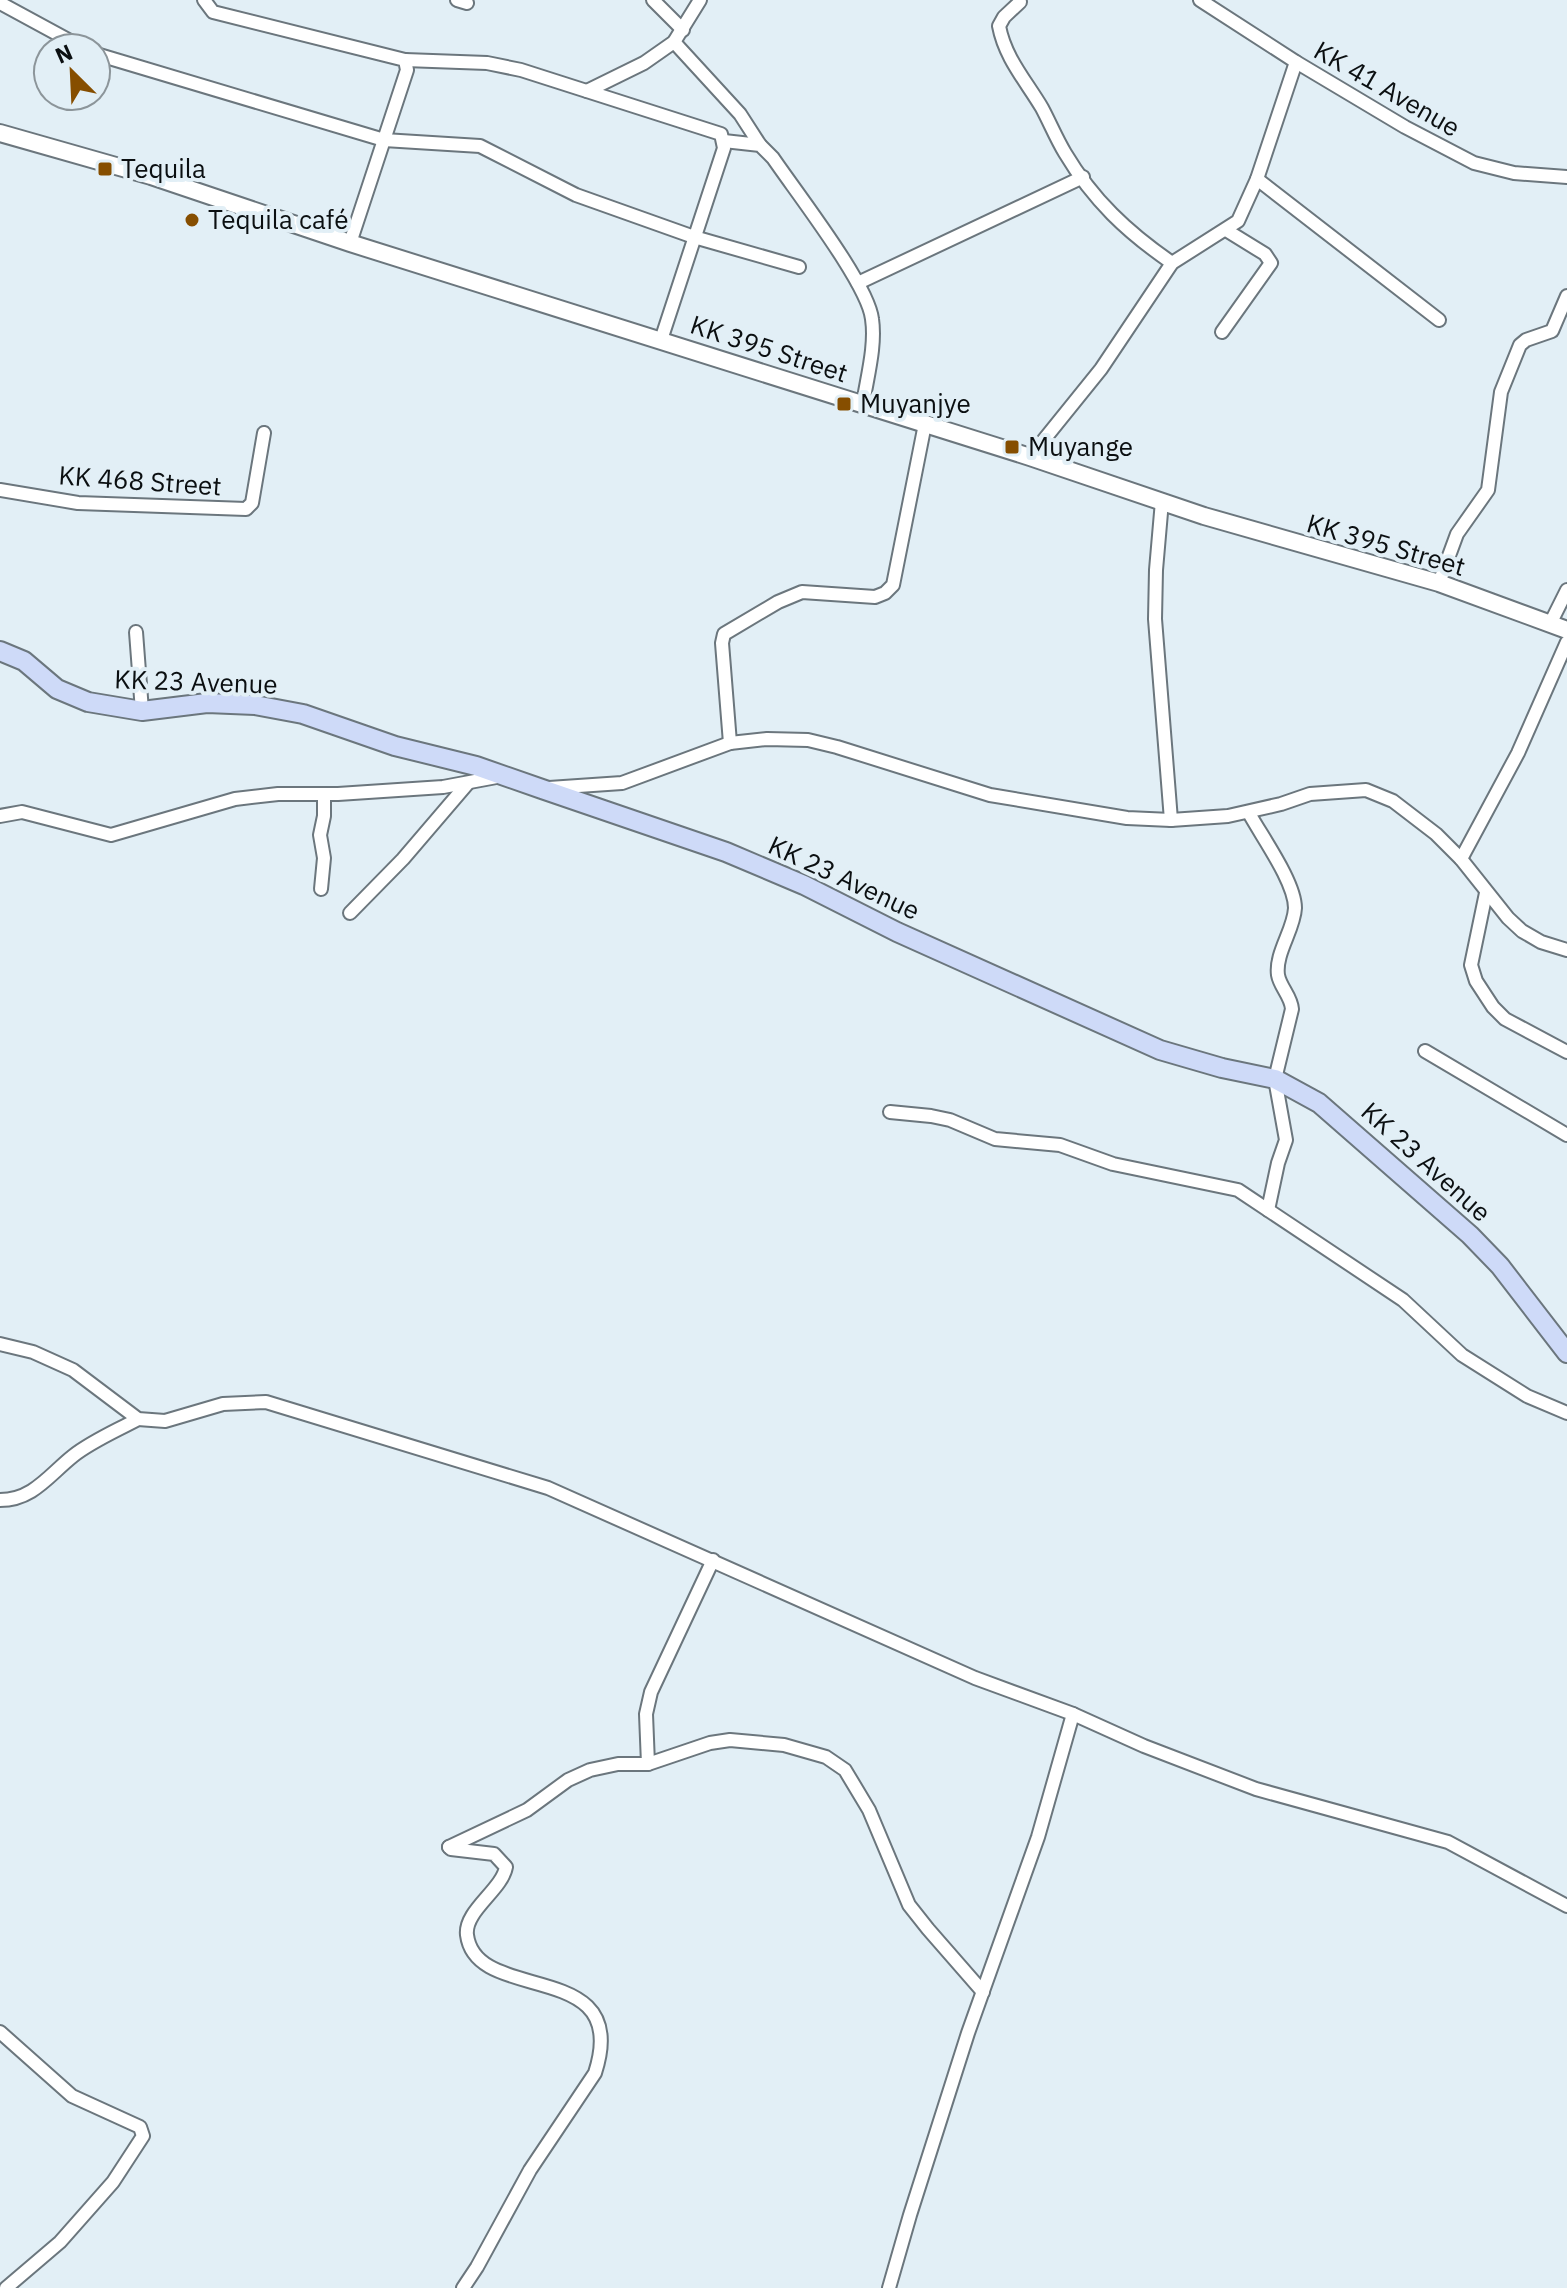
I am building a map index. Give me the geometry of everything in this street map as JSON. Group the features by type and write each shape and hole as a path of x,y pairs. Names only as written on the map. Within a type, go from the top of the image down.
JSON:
{"main road":[{"name":"KK 23 Avenue","path":"0,651 24,661 57,689 88,702 142,711 207,703 255,705 303,714 395,746 476,766 726,852 1160,1050 1275,1079 1319,1103 1447,1213 1500,1266 1567,1353"}],"street":[{"path":"204,0 213,12 405,60 487,63 521,70 721,134 724,141 661,340"},
{"path":"653,0 683,30"},
{"path":"587,91 644,63 674,42 700,0"},
{"name":"KK 41 Avenue","path":"1200,0 1405,127 1474,163 1514,173 1567,177"},
{"path":"1020,2 999,26 1001,37 1064,151 1118,222 1172,263"},
{"path":"0,3 53,32"},
{"path":"674,42 740,114 858,283 872,315 873,326 863,404"},
{"path":"112,59 384,140 480,146 576,195 694,237 799,267"},
{"path":"350,243 407,70 405,60"},
{"path":"1030,457 1101,369 1172,263 1238,221 1257,179 1296,62"},
{"name":"KK 395 Street","path":"0,133 151,176 350,243 1303,546 1439,583 1567,630"},
{"path":"724,141 760,145"},
{"path":"858,283 1083,177"},
{"path":"1257,179 1439,320"},
{"path":"1222,332 1271,263 1265,254 1226,230"},
{"path":"1439,583 1457,534 1488,490 1501,392 1520,345 1552,331 1567,296"},
{"path":"730,743 722,643 724,634 778,602 802,592 875,597 893,585 925,424"},
{"name":"KK 468 Street","path":"0,490 78,503 246,509 252,503 264,433"},
{"path":"1162,501 1155,619 1171,820"},
{"path":"1550,624 1567,590"},
{"path":"136,632 142,711"},
{"path":"1461,859 1518,753 1567,642"},
{"path":"542,789 622,783 730,743 767,739 808,740 990,795 1127,818 1171,820 1249,813 1310,794 1366,790 1393,801 1436,834 1522,931 1541,942 1567,950"},
{"path":"0,816 22,812 111,835 235,799 278,794 443,787 503,776"},
{"path":"350,913 403,859 468,783"},
{"path":"321,889 324,858 320,835 324,794"},
{"path":"1249,813 1284,875 1295,908 1278,967 1279,980 1292,1009 1275,1079 1286,1140 1268,1210"},
{"path":"1486,893 1471,965 1476,981 1505,1019 1567,1052"},
{"path":"1425,1051 1567,1135"},
{"path":"890,1112 950,1120 995,1139 1060,1145 1113,1164 1238,1190 1403,1300 1462,1355 1527,1396 1567,1413"},
{"path":"0,1344 33,1352 73,1370 138,1419 165,1421 223,1404 266,1402 548,1488 975,1678 1073,1714 1144,1746 1256,1789 1448,1842 1567,1906"},
{"path":"0,1500 25,1495 41,1485 73,1455 138,1419"},
{"path":"648,1764 646,1714 651,1692 713,1560"},
{"path":"889,2288 983,1992 1038,1837 1073,1714"},
{"path":"463,2288 530,2170 595,2073 601,2055 601,2028 591,2011 575,1996 508,1975 481,1960 469,1944 466,1931 472,1916 505,1876 506,1867 494,1854 449,1847 527,1810 568,1780 590,1770 618,1764 648,1764 710,1743 730,1740 784,1745 826,1757 845,1770 869,1810 909,1905 983,1992"},
{"path":"0,2032 72,2096 143,2131 143,2136 113,2182 60,2242 6,2288 0,2279"}],"place":[{"name":"Tequila","path":"105,169"},
{"name":"Tequila café","path":"192,220"},
{"name":"Muyanjye","path":"844,404"},
{"name":"Muyange","path":"1012,447"}]}
